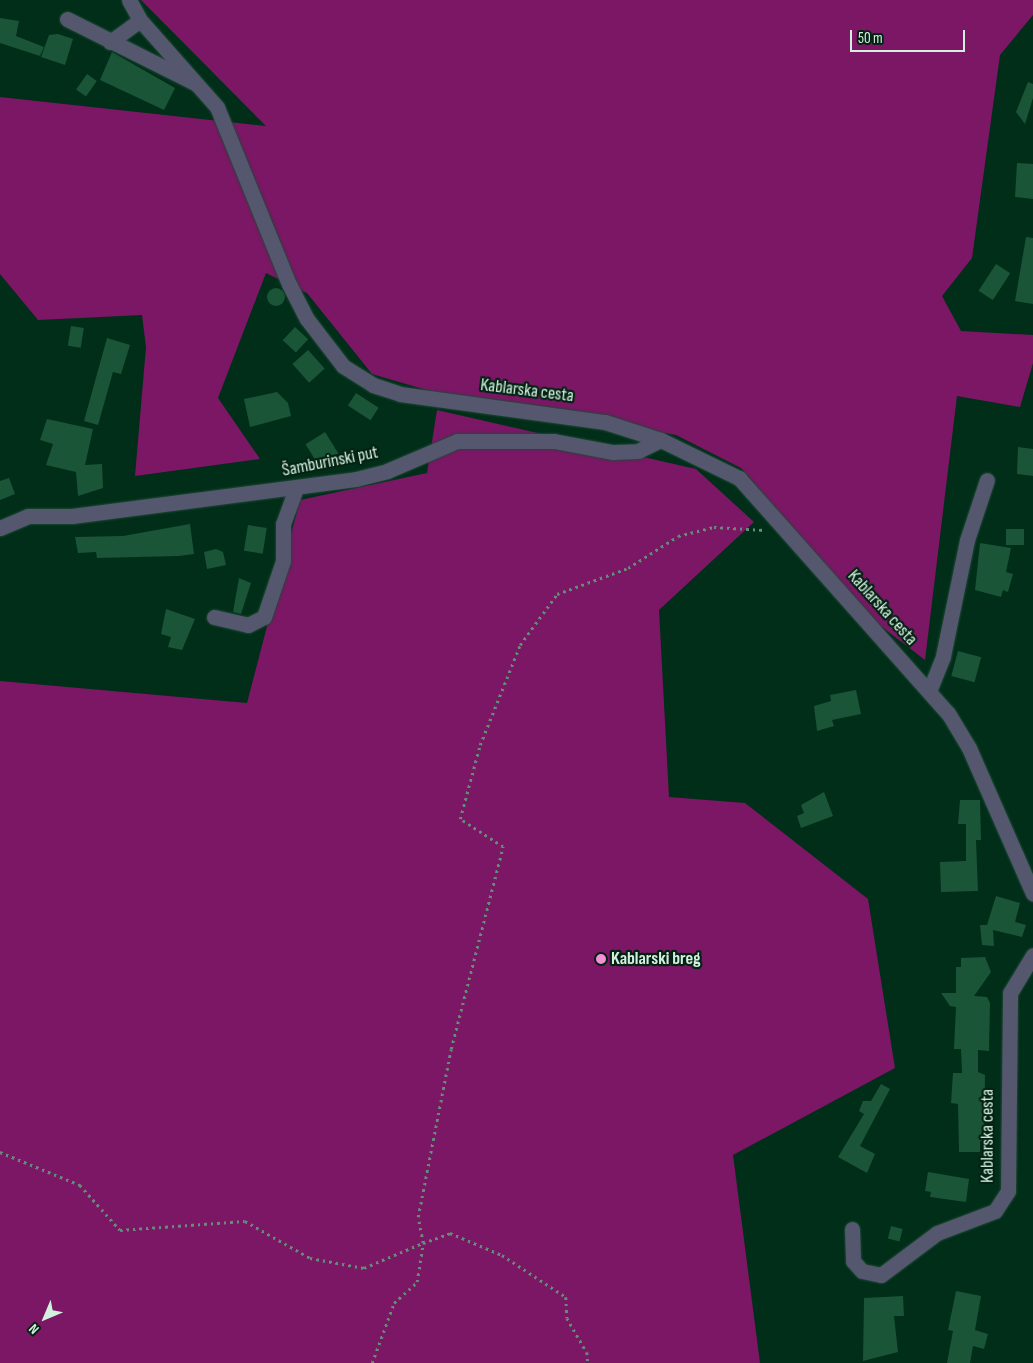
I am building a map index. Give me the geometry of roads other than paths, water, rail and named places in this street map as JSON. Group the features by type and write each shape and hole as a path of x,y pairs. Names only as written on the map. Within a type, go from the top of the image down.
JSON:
{"street":[{"name":"Kablarska cesta","path":"129,0 140,20 217,107 307,319 343,366 374,385 400,394 560,414 661,440 739,478 780,519 930,689 969,748 1033,894"},
{"name":"Kablarska cesta","path":"67,19 195,83"},
{"path":"110,42 140,20"},
{"name":"Šamburinski put","path":"0,528 28,516 72,516 222,493 296,489 387,471 457,441 554,441 613,452 638,450 661,440"},
{"name":"Kablarska cesta","path":"930,689 943,656 967,540 987,480"},
{"path":"214,617 248,625 264,616 283,561 282,524 296,489"},
{"name":"Kablarska cesta","path":"852,1229 853,1261 862,1271 881,1275 937,1233 995,1211 1008,1191 1010,993 1033,955"}],"place":[{"name":"Kablarski breg","path":"601,959"}]}
